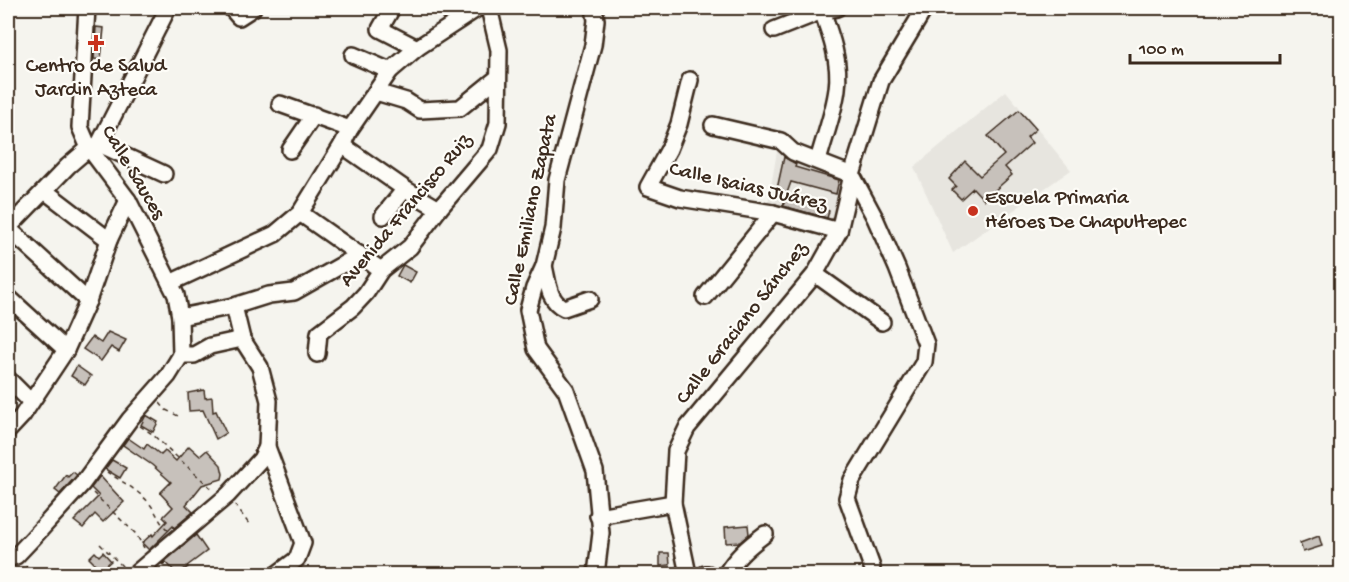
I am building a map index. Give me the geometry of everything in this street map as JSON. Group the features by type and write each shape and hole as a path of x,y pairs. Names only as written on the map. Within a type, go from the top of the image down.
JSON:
{"street":[{"name":"Calle Sauces","path":"87,8 80,127 128,200 176,295 180,317 181,355"},
{"path":"88,301 8,228 68,166 94,146 168,8"},
{"path":"235,12 253,8"},
{"path":"392,8 380,29 417,48"},
{"path":"170,283 275,234 300,213 350,129 390,70 417,48 478,8"},
{"name":"Avenida Francisco Ruiz","path":"317,354 319,333 353,307 366,293 381,270 410,246 490,149 498,123 499,50 489,8"},
{"name":"Calle Emiliano Zapata","path":"594,8 596,20 592,45 557,180 553,228 544,266 534,288 528,310 536,349 566,390 595,471 601,534 596,574"},
{"name":"Calle Graciano Sánchez","path":"688,574 673,503 676,451 687,428 815,274 839,231 852,174 881,81 925,8"},
{"path":"774,30 827,9 836,55 837,90 818,161"},
{"path":"353,55 390,70"},
{"path":"376,92 405,101 420,110 460,108 498,78"},
{"name":"Calle Isaias Juárez","path":"690,80 679,124 669,149 648,187 680,198 773,213 839,231"},
{"path":"280,104 350,129"},
{"path":"290,150 314,115"},
{"path":"713,125 782,141 793,152 852,174 897,268 926,344 924,362 852,480 847,498 873,567"},
{"path":"342,145 405,189 439,209"},
{"path":"94,146 164,174"},
{"path":"383,216 405,189"},
{"path":"45,191 109,240"},
{"path":"8,432 66,350 88,301 109,240 128,200"},
{"path":"300,213 381,270"},
{"path":"705,297 773,213"},
{"path":"180,317 234,306 268,295 294,292 359,254"},
{"path":"544,266 553,300 557,305 564,308 590,299"},
{"path":"815,274 882,322"},
{"path":"8,297 66,350"},
{"path":"234,306 242,339 260,367 269,401 267,447 303,543 297,559 277,574"},
{"path":"8,559 16,556 82,484 130,419 168,376 181,355 194,355 210,346 242,339"},
{"path":"8,379 31,402"},
{"path":"129,571 153,558 225,497 261,459 267,447"},
{"path":"598,516 673,503"},
{"path":"726,574 733,562 747,547 765,534"}],"path":[{"path":"152,393 166,410 180,417"},
{"path":"130,419 152,434 225,497 249,524"},
{"path":"96,465 135,490 154,509 160,524 178,538"},
{"path":"82,484 136,534 153,558"},
{"path":"100,544 129,571"}],"shaded area":[{"name":"Escuela Primaria Héroes De Chapultepec","path":"1006,91 1071,170 953,253 914,167"},
{"path":"778,146 849,176 834,228 767,209"}],"building":[{"path":"96,27 104,28 101,60 94,59"},
{"path":"1019,110 1036,129 1027,137 1032,143 1005,167 1012,175 984,200 973,188 961,199 952,190 956,186 949,179 965,161 980,176 1004,155 988,136"},
{"path":"784,157 796,164 795,167 839,180 836,194 791,182 787,193 777,189"},
{"path":"786,197 829,211 827,218 783,206"},
{"path":"403,265 416,272 410,283 397,276"},
{"path":"108,332 126,340 119,352 111,347 101,361 83,349 92,337 101,343"},
{"path":"77,366 91,376 85,385 71,376"},
{"path":"204,390 205,398 212,397 213,412 216,411 226,433 216,439 203,410 189,411 188,393"},
{"path":"146,415 158,422 153,432 141,425"},
{"path":"128,438 144,449 147,444 161,455 165,451 176,461 189,446 200,456 207,450 221,465 223,474 222,479 202,485 186,505 193,512 174,528 173,526 149,550 142,543 152,534 153,536 167,521 163,517 173,507 160,493 171,482 152,465 123,445"},
{"path":"112,460 126,468 120,478 105,469"},
{"path":"73,472 77,475 60,494 55,490 66,475 68,477"},
{"path":"100,476 124,502 103,522 95,514 83,528 74,521 99,496 91,488"},
{"path":"748,525 749,534 740,542 726,543 725,527"},
{"path":"196,535 207,551 177,574 166,562 162,564"},
{"path":"1319,536 1322,546 1303,552 1300,543"},
{"path":"95,552 99,556 103,552 111,561 101,570 89,558"},
{"path":"660,553 669,553 670,565 660,566"}],"place":[{"name":"Centro de Salud Jardin Azteca","path":"96,43"},
{"name":"Escuela Primaria Héroes De Chapultepec","path":"973,211"}]}
